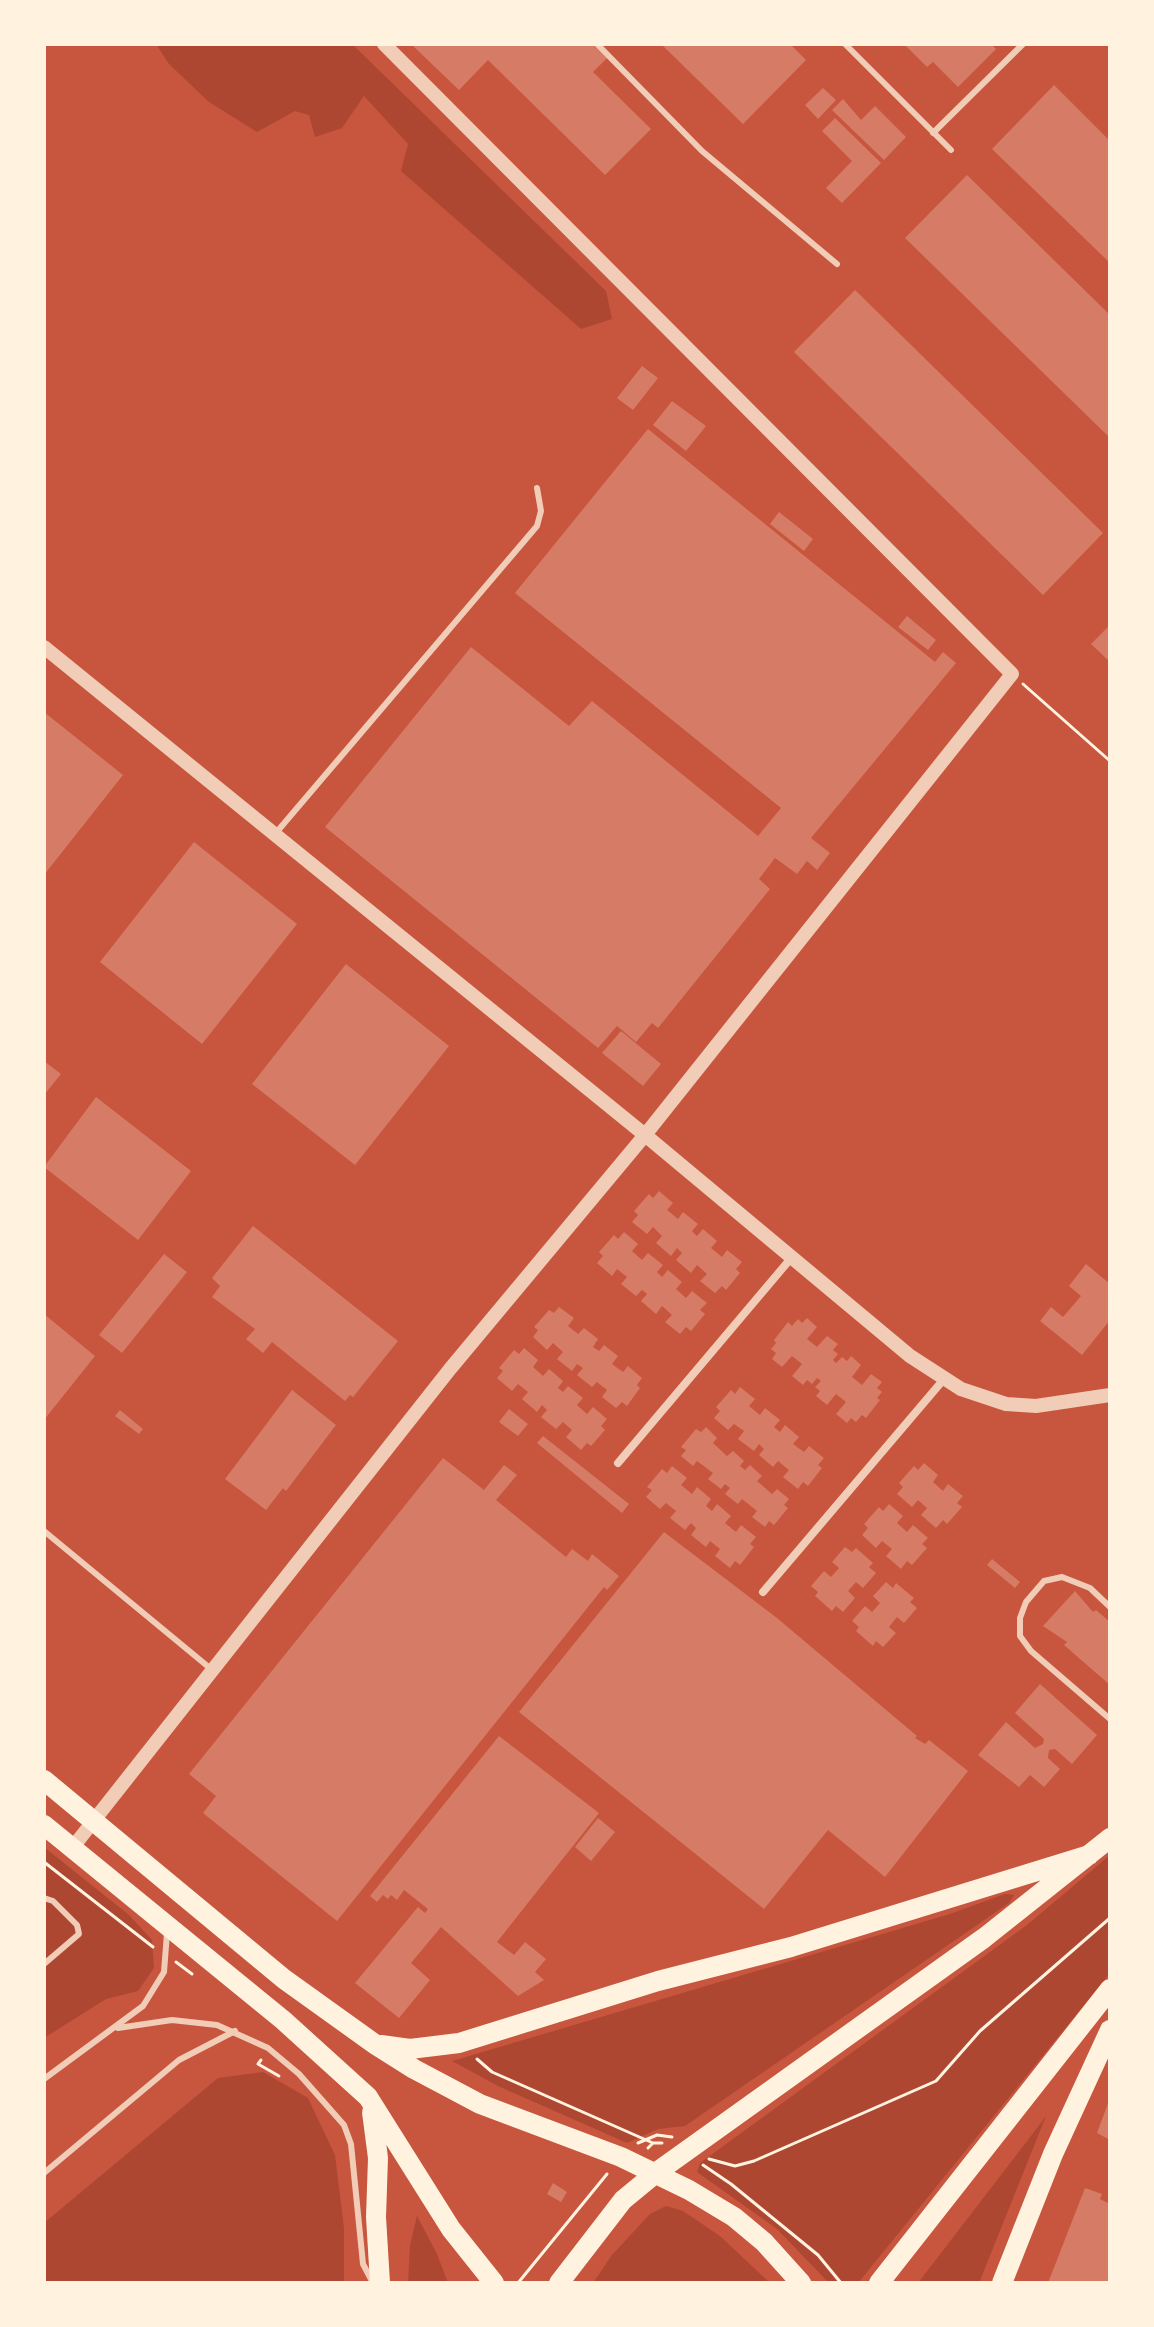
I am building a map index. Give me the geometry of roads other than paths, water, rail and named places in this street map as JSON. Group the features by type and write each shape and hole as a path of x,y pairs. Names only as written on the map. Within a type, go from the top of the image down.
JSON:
{"highway":[{"path":"44,1780 284,1979 376,2045 480,2104 657,2172 734,2217 764,2242 801,2283"},
{"path":"48,1834 73,1847 283,2020 368,2097 451,2229 494,2283"},
{"path":"559,2283 623,2200 657,2172 984,1938 1110,1840"},
{"path":"376,2045 410,2049 459,2043 658,1981 791,1947 1089,1855"},
{"path":"879,2283 1110,1989"},
{"path":"1002,2283 1053,2154 1110,2030"},
{"path":"368,2097 378,2158 380,2283"}],"street":[{"path":"73,1847 450,1369 645,1135 1012,674 384,44"},
{"path":"44,647 645,1135 910,1356 944,1379 979,1397 1006,1404 1036,1406 1110,1395"},
{"path":"618,1463 792,1257"},
{"path":"763,1592 944,1379"},
{"path":"863,2025 1036,1905 1110,1840"}],"lane":[{"path":"597,44 702,151 837,264"},
{"path":"845,44 951,150"},
{"path":"933,133 1023,44"},
{"path":"275,834 537,526 541,511 537,488"},
{"path":"44,1531 213,1670"},
{"path":"1110,1607 1090,1588 1062,1577 1044,1581 1026,1602 1020,1618 1020,1636 1031,1651 1110,1719"},
{"path":"44,1898 53,1901 77,1925 79,1934 44,1964"},
{"path":"44,2079 118,2028 143,2006 156,1988 167,1955 167,1926"},
{"path":"118,2028 172,2020 205,2022 235,2031 268,2048 299,2074 344,2125 351,2144 363,2264 373,2283"},
{"path":"44,2173 179,2060 235,2031"}]}
